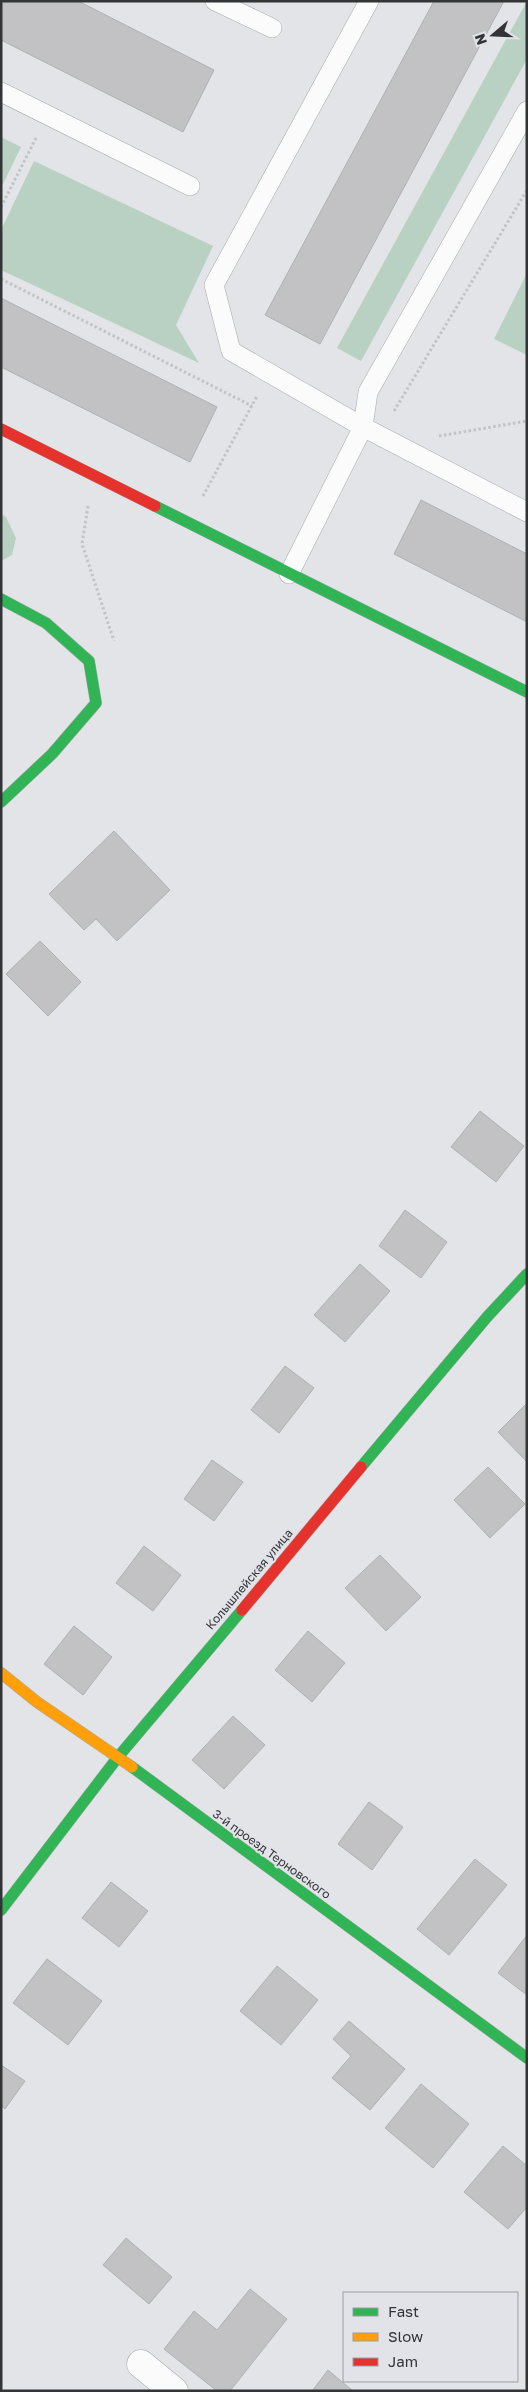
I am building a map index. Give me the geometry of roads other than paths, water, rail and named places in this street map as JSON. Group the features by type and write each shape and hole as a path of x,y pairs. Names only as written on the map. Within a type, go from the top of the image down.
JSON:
{"street":[{"path":"1,429 527,692"},
{"path":"1,599 46,623 89,661 96,703 52,754 1,802"},
{"name":"Колышлейская улица","path":"1,1910 118,1757 487,1317 527,1274"},
{"name":"3-й проезд Терновского","path":"1,1673 38,1702 118,1757 527,2058"},
{"path":"141,2364 174,2391"}],"lane":[{"path":"216,1 272,28"},
{"path":"369,1 214,285 231,351 379,435 527,512"},
{"path":"1,92 190,186"},
{"path":"289,574 379,435 368,392 527,111"}]}
